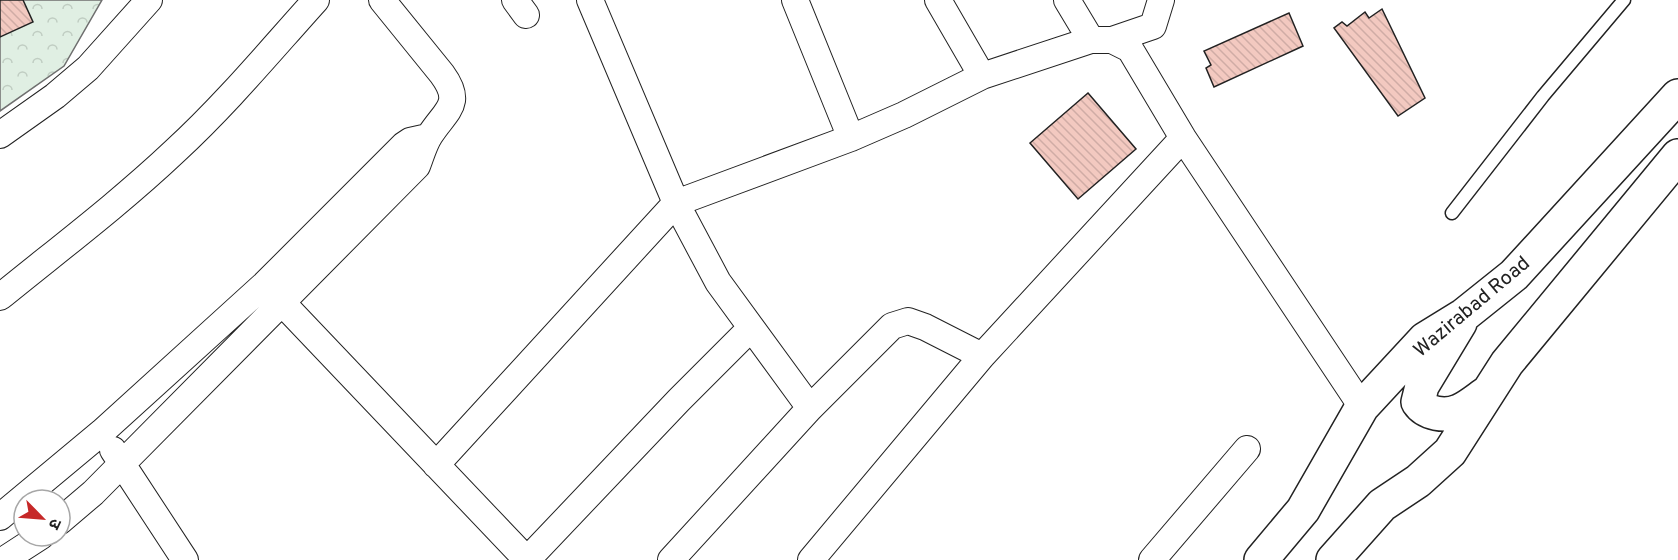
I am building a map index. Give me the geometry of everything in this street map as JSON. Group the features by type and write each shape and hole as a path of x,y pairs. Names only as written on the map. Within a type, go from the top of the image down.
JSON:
{"highway":[{"name":"Wazirabad Road","path":"1261,560 1303,510 1362,407 1425,339 1464,315 1514,275 1678,96"},
{"path":"1333,560 1382,505 1418,481 1450,452 1507,363 1678,156"},
{"path":"1464,315 1422,386 1418,402 1423,409 1433,413 1457,412 1490,391"}],"street":[{"path":"0,135 55,96 88,68 149,0"},
{"path":"0,297 138,185 169,156 217,110 315,0"},
{"path":"72,511 93,493 417,166 428,137 449,110 452,102 451,86 382,0"},
{"path":"590,0 676,203 718,282 810,408"},
{"path":"795,0 851,138"},
{"path":"938,0 982,76"},
{"path":"1067,0 1101,40 1130,49 1183,138 1362,407"},
{"path":"436,465 676,203 851,138 904,115 982,76 1153,26 1161,0"},
{"path":"0,517 102,432 265,284 404,145 410,141 428,137"},
{"path":"811,560 982,356 1183,138"},
{"path":"265,284 527,560 679,400 752,328"},
{"path":"671,560 810,408 892,326 908,321 925,327 982,356"},
{"path":"102,432 185,560"},
{"path":"1152,560 1247,449"},
{"path":"4,560 22,548"}],"lane":[{"path":"1452,213 1543,96 1624,0"}],"green space":[{"path":"0,0 102,0 64,66 0,111"}],"building":[{"path":"0,0 23,0 33,22 0,37"},
{"path":"1382,9 1425,98 1398,116 1334,28 1342,22 1347,26 1365,12 1369,18"},
{"path":"1289,13 1303,46 1214,87 1206,68 1211,65 1204,51"},
{"path":"1088,93 1136,149 1078,199 1030,143"}]}
